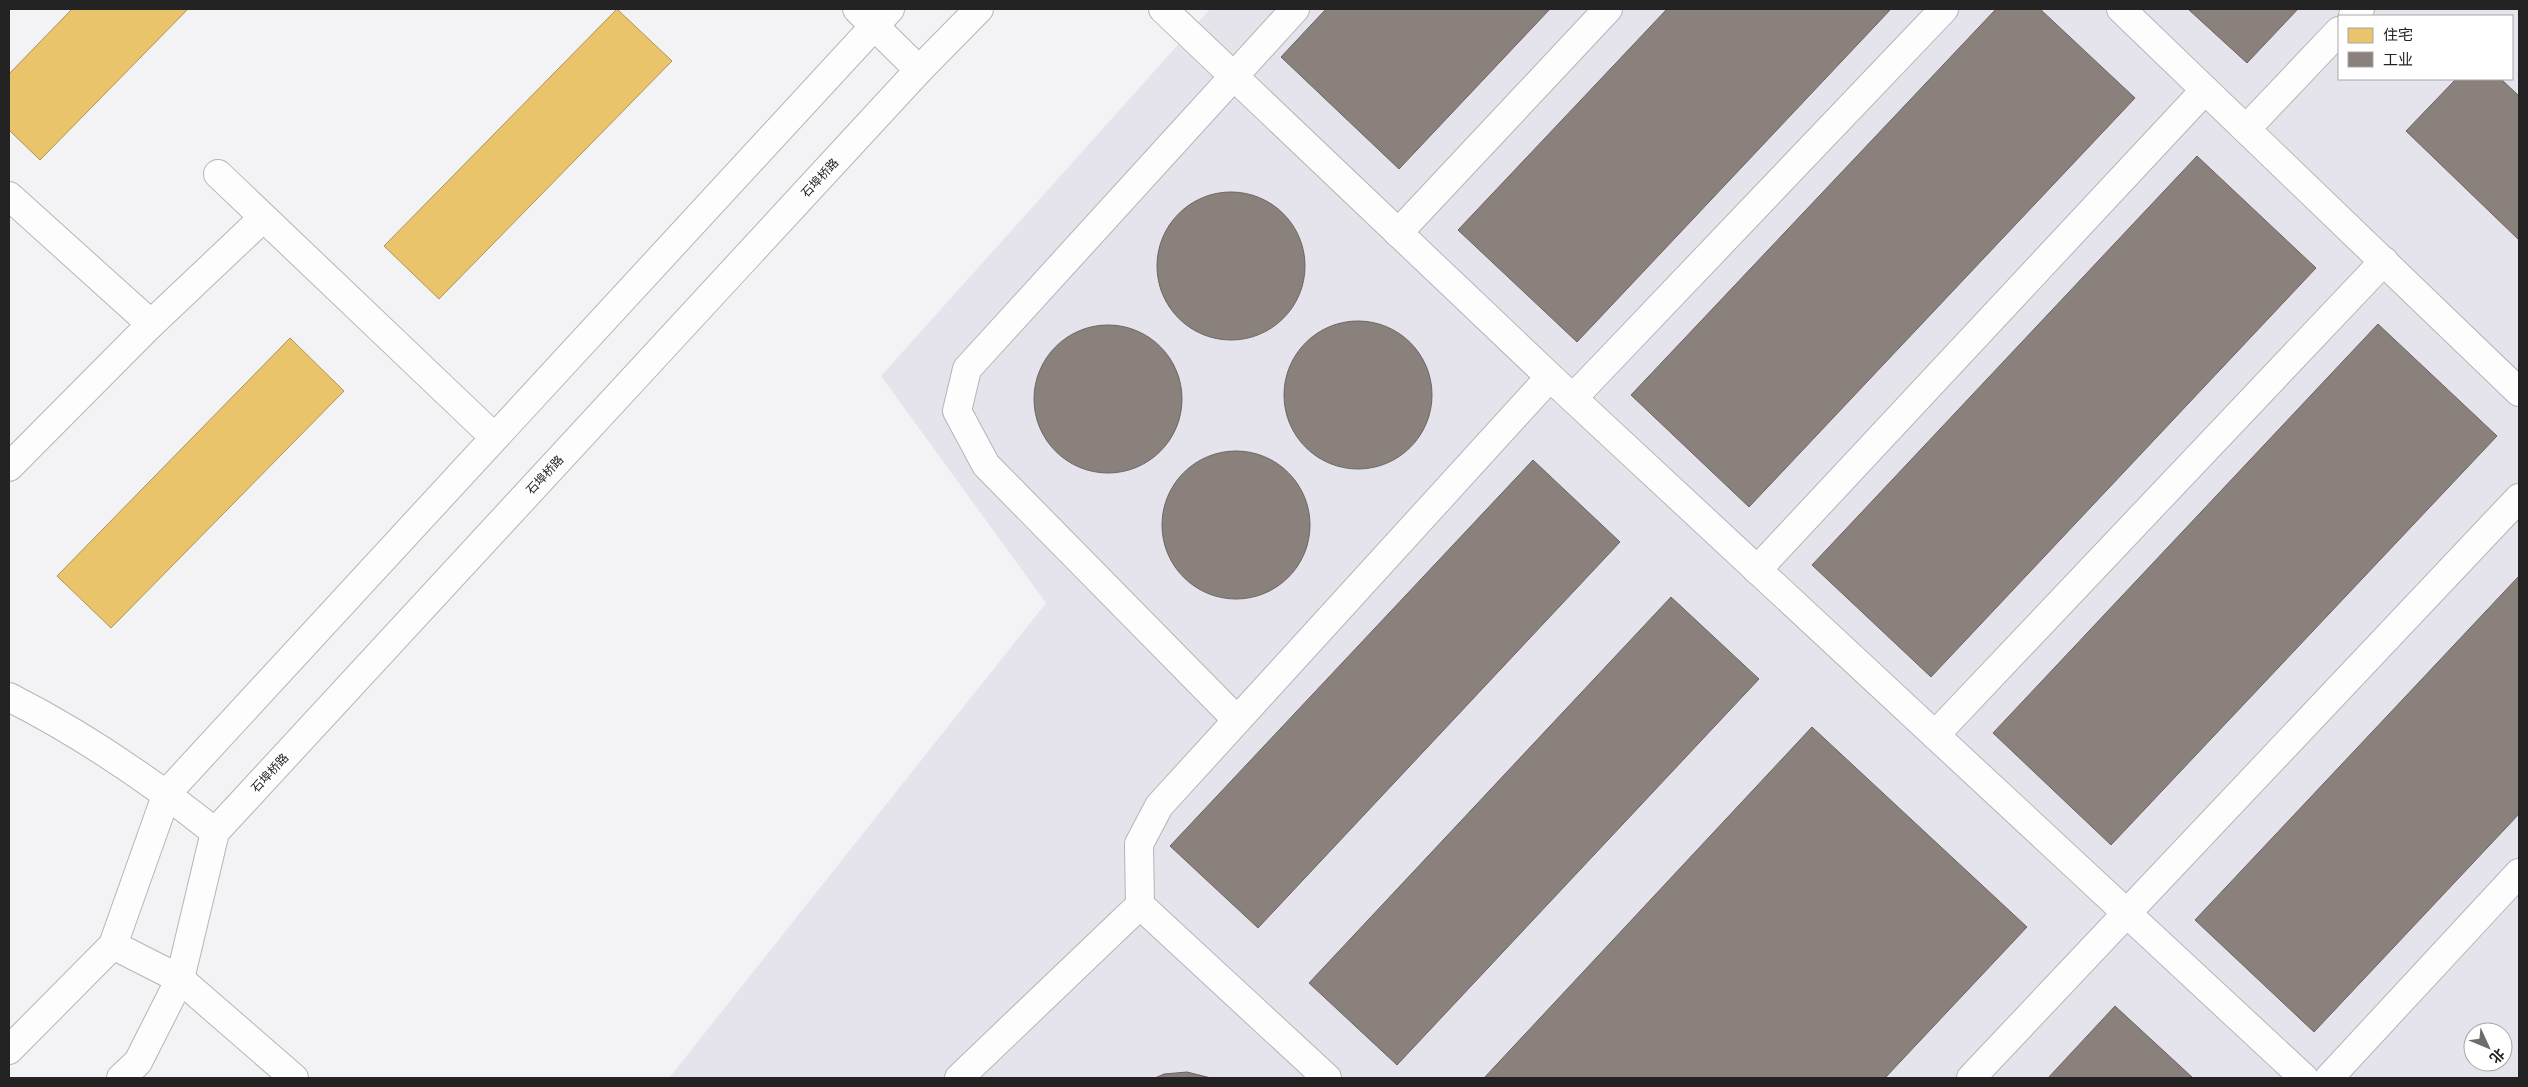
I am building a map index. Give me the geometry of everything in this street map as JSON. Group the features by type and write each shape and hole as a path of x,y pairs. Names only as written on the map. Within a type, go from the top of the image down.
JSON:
{"street":[{"name":"石埠桥路","path":"130,1070 180,979 215,832 919,70 979,9"},
{"path":"1163,9 1550,377 2304,1078"},
{"path":"1237,720 986,465 957,411 967,369 1295,9"},
{"path":"1398,232 1608,9"},
{"path":"1573,398 1944,9"},
{"path":"2121,9 2519,392"},
{"path":"9,1050 113,945 166,793 494,437 874,14 919,70"},
{"path":"2246,129 2338,32"},
{"path":"1757,570 2206,90"},
{"path":"218,174 494,437"},
{"path":"9,196 151,324"},
{"path":"9,467 151,324 263,218"},
{"path":"1935,735 2384,261"},
{"path":"1327,1078 1140,905 1139,844 1159,806 1550,377"},
{"path":"1972,1078 2519,498"},
{"path":"9,697 40,713 166,793 215,832"},
{"path":"2329,1078 2519,873"},
{"path":"959,1078 1140,905"},
{"path":"113,945 180,979 294,1078"}],"shaded area":[{"path":"1210,9 2519,9 2519,1078 669,1078 1046,603 881,376"}],"building: 住宅":[{"path":"72,9 188,9 40,160 9,130 9,74"},
{"path":"617,9 672,61 439,299 384,246"},
{"path":"290,338 344,391 111,628 57,576"}],"building: 工业":[{"path":"1326,9 1550,9 1399,169 1281,57"},
{"path":"1667,9 1891,9 1577,342 1458,230"},
{"path":"1996,9 2040,9 2135,98 1749,507 1631,395"},
{"path":"2188,9 2298,9 2247,63"},
{"path":"2455,80 2502,80 2519,96 2519,240 2406,131"},
{"path":"2197,156 2316,268 1931,677 1812,565"},
{"path":"1231,192 1245,193 1259,198 1272,204 1283,214 1293,225 1299,238 1304,252 1304,280 1299,294 1293,307 1283,318 1272,328 1259,334 1245,339 1231,340 1217,339 1203,334 1190,328 1179,318 1169,307 1163,294 1158,280 1157,266 1158,252 1163,238 1169,225 1179,214 1190,204 1203,198 1217,193"},
{"path":"1358,321 1372,322 1386,327 1399,333 1410,343 1420,354 1426,367 1431,381 1431,409 1426,423 1420,436 1410,447 1399,457 1386,463 1372,468 1358,469 1344,468 1330,463 1317,457 1306,447 1296,436 1290,423 1285,409 1284,395 1285,381 1290,367 1296,354 1306,343 1317,333 1330,327 1344,322"},
{"path":"2378,324 2497,436 2111,845 1993,733"},
{"path":"1108,325 1122,326 1136,331 1149,337 1160,347 1170,358 1176,371 1181,385 1181,413 1176,427 1170,440 1160,451 1149,461 1136,467 1122,472 1108,473 1094,472 1080,467 1067,461 1056,451 1046,440 1040,427 1035,413 1034,399 1035,385 1040,371 1046,358 1056,347 1067,337 1080,331 1094,326"},
{"path":"1236,451 1250,452 1264,457 1277,463 1288,473 1298,484 1304,497 1309,511 1309,539 1304,553 1298,566 1288,577 1277,587 1264,593 1250,598 1236,599 1222,598 1208,593 1195,587 1184,577 1174,566 1168,553 1163,539 1162,525 1163,511 1168,497 1174,484 1184,473 1195,463 1208,457 1222,452"},
{"path":"1533,460 1620,542 1258,928 1170,846"},
{"path":"2519,576 2519,814 2314,1032 2195,920"},
{"path":"1671,597 1759,679 1397,1065 1309,983"},
{"path":"1812,727 2027,927 1885,1078 1484,1078"},
{"path":"2115,1006 2193,1078 2048,1078"},
{"path":"1187,1072 1211,1078 1155,1078 1164,1074"}]}
